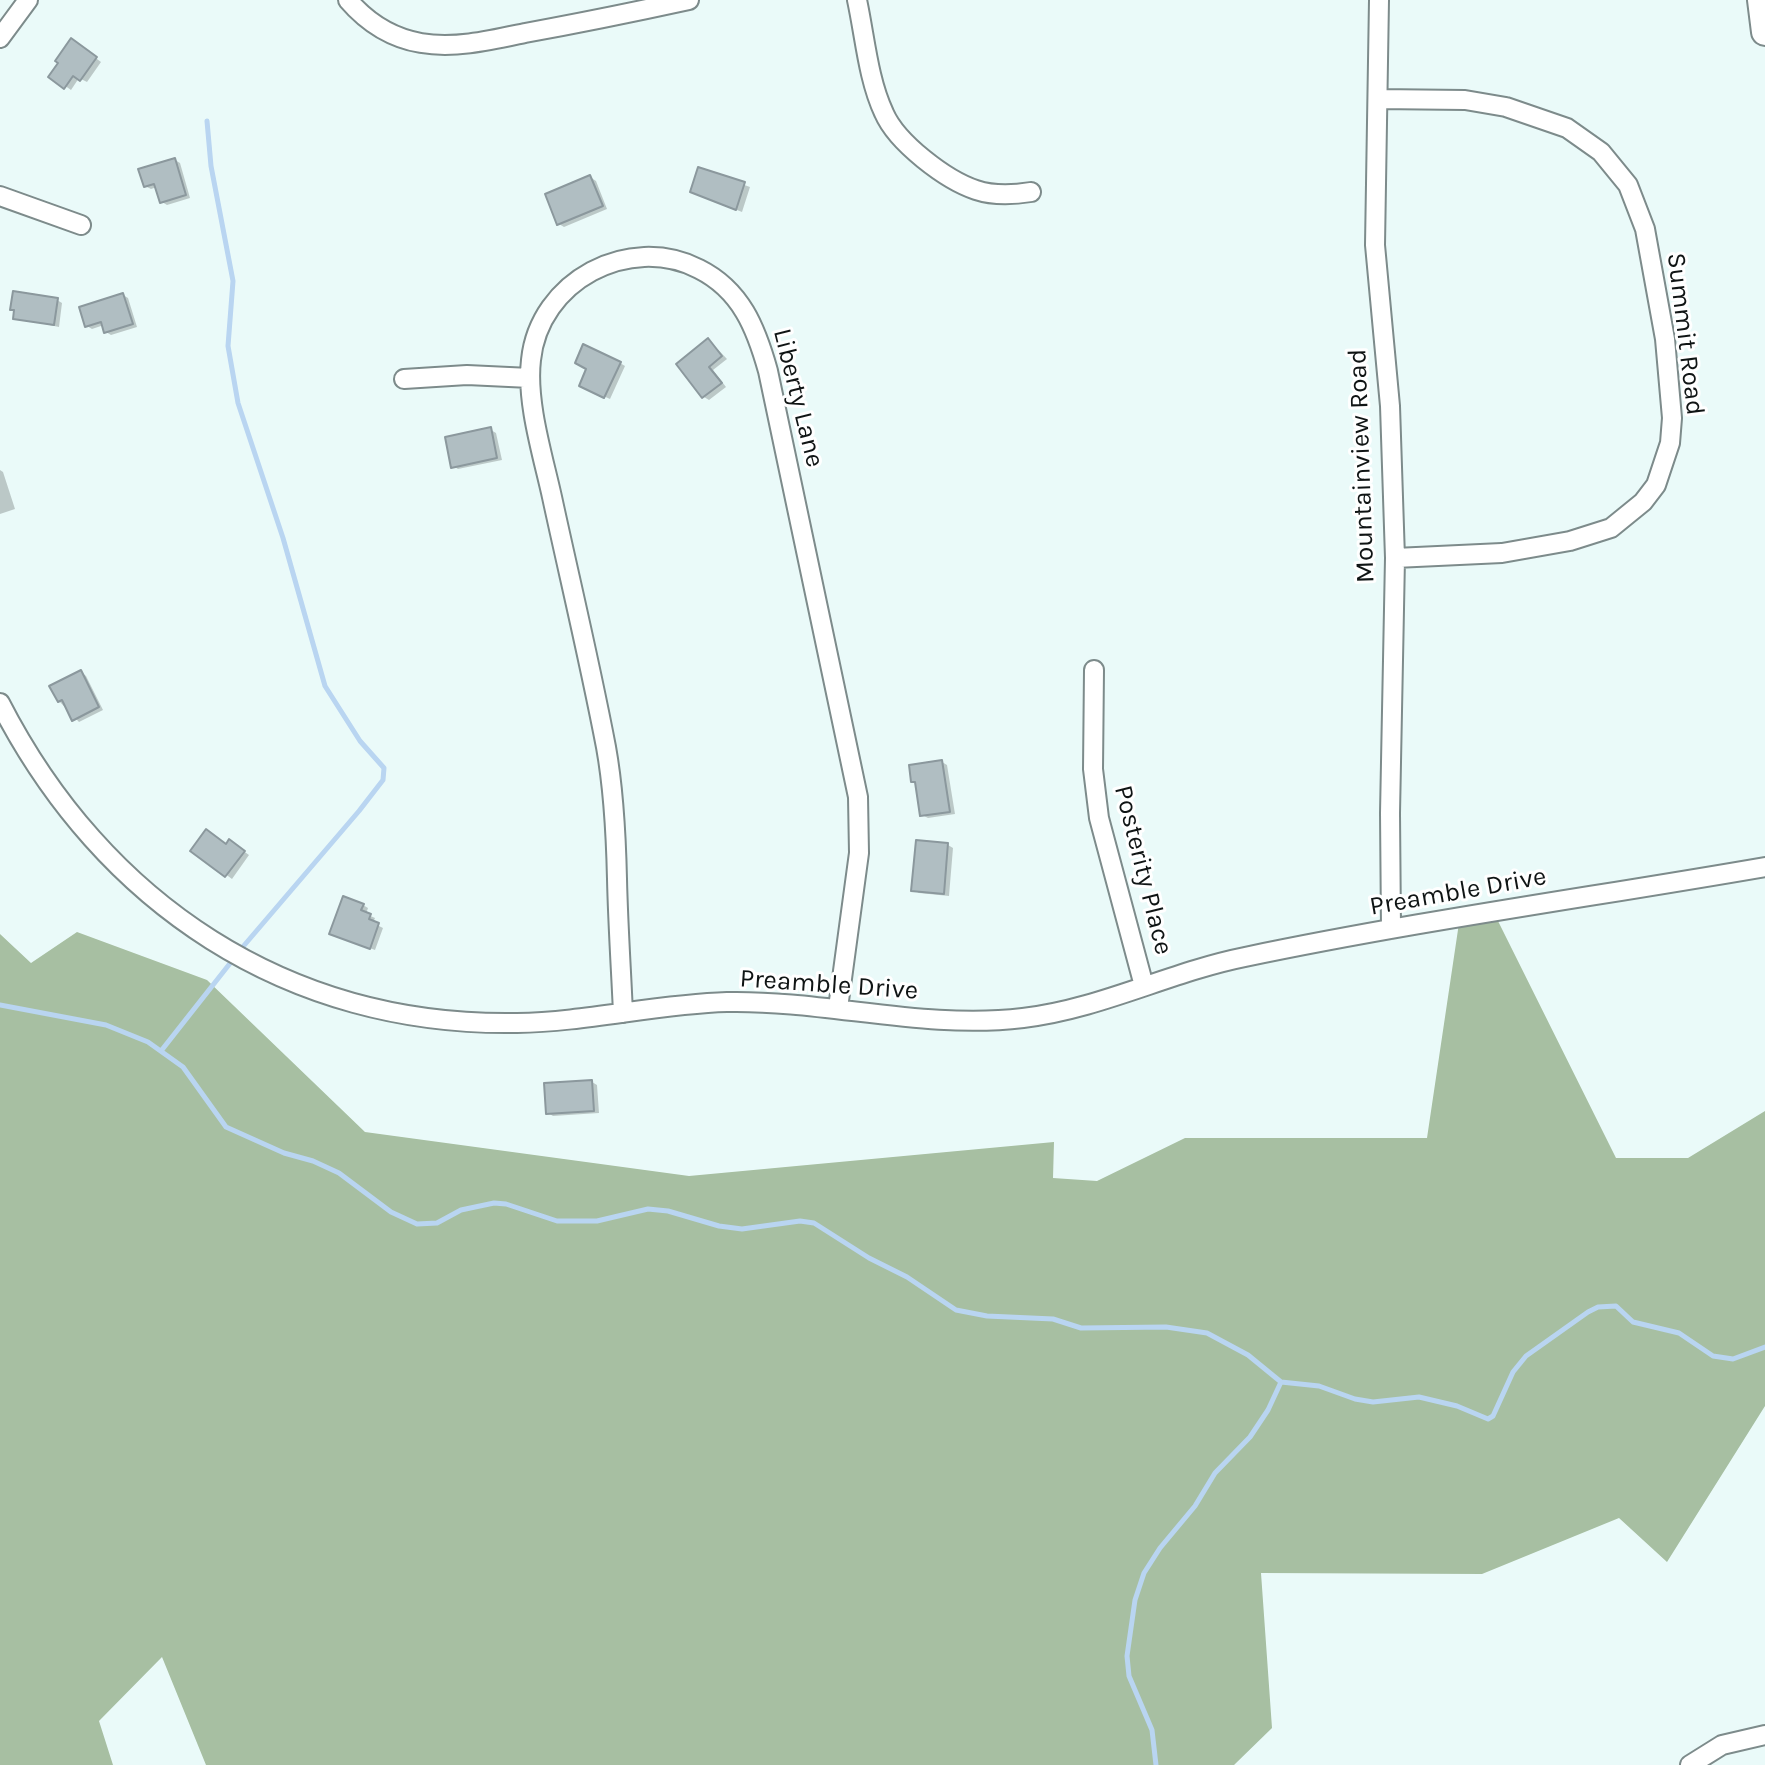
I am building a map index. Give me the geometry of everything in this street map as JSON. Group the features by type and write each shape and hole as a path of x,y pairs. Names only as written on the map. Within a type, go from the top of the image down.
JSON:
{"main road":[{"path":"1761,0 1765,29"}],"street":[{"path":"0,38 7,10 28,0"},
{"path":"348,0 375,25 396,36 444,45 496,39 689,0"},
{"path":"857,0 877,95 884,115 896,132 926,160 959,182 996,195 1031,192"},
{"name":"Mountainview Road","path":"1379,0 1375,245 1390,406 1395,558 1391,929"},
{"name":"Summit Road","path":"1378,99 1465,100 1506,107 1567,128 1601,152 1628,185 1645,229 1665,339 1672,418 1670,443 1656,485 1643,502 1611,528 1581,539 1502,553 1395,558"},
{"path":"0,196 81,225"},
{"name":"Liberty Lane","path":"623,1013 615,803 606,745 546,469 530,378 535,336 561,294 601,266 626,258 652,256 676,260 700,269 730,292 753,322 768,371 858,797 859,853 838,1008"},
{"path":"404,379 467,375 530,378"},
{"name":"Posterity Place","path":"1094,670 1093,769 1099,818 1144,986"},
{"name":"Preamble Drive","path":"0,703 23,745 57,795 116,866 185,925 252,964 325,994 428,1017 514,1023 729,1002 994,1021 1085,1006 1221,962 1391,929 1765,867"},
{"path":"1690,1765 1722,1745 1765,1735"}],"green space":[{"path":"1496,917 1616,1158 1688,1158 1765,1111 1765,1406 1667,1562 1619,1518 1482,1574 1261,1573 1272,1728 1234,1765 206,1765 162,1657 99,1721 113,1765 0,1765 0,934 31,963 77,932 207,980 365,1132 689,1176 1054,1142 1053,1178 1097,1181 1185,1138 1427,1138 1459,923"}],"building":[{"path":"71,38 97,57 80,81 73,76 64,89 48,77"},
{"path":"175,158 186,195 160,203 154,184 144,187 138,169"},
{"path":"698,167 745,182 736,210 690,192"},
{"path":"590,175 603,206 557,225 545,194"},
{"path":"13,291 58,298 54,325 13,319 14,310 10,310"},
{"path":"123,293 133,324 104,333 101,322 85,327 79,307"},
{"path":"708,338 722,356 709,367 722,383 702,398 676,364"},
{"path":"583,344 621,362 604,398 579,386 586,369 575,363"},
{"path":"491,427 497,458 451,468 445,437"},
{"path":"81,670 99,707 72,721 62,700 58,702 49,686"},
{"path":"942,760 950,812 920,816 909,765"},
{"path":"206,829 226,844 229,839 245,851 225,877 190,851"},
{"path":"916,840 948,843 944,894 911,891"},
{"path":"343,896 364,904 361,910 371,914 369,919 379,923 370,949 329,934"},
{"path":"592,1080 594,1111 546,1114 544,1083"}],"waterway":[{"path":"207,121 211,166 233,281 228,346 238,403 283,538 325,686 360,741 384,768 383,780 359,811 241,949"},
{"path":"161,1051 235,957"},
{"path":"0,1005 106,1025 148,1042 183,1067 226,1127 339,1173 391,1212 417,1224 437,1223 461,1210 494,1203 557,1221 597,1221 648,1209 742,1229 800,1221 814,1223 869,1258 907,1277 956,1310 987,1316 1053,1319 1081,1328 1166,1327 1207,1333 1248,1355 1281,1382 1319,1386 1373,1402 1419,1397 1457,1406 1488,1419 1493,1416 1513,1372 1526,1356 1598,1307 1616,1306 1633,1322 1679,1333 1713,1356 1733,1359 1765,1347"},
{"path":"1156,1765 1152,1730 1129,1676 1127,1656 1135,1600 1144,1573 1160,1548 1195,1506 1215,1473 1250,1437 1268,1410 1281,1382"}]}
